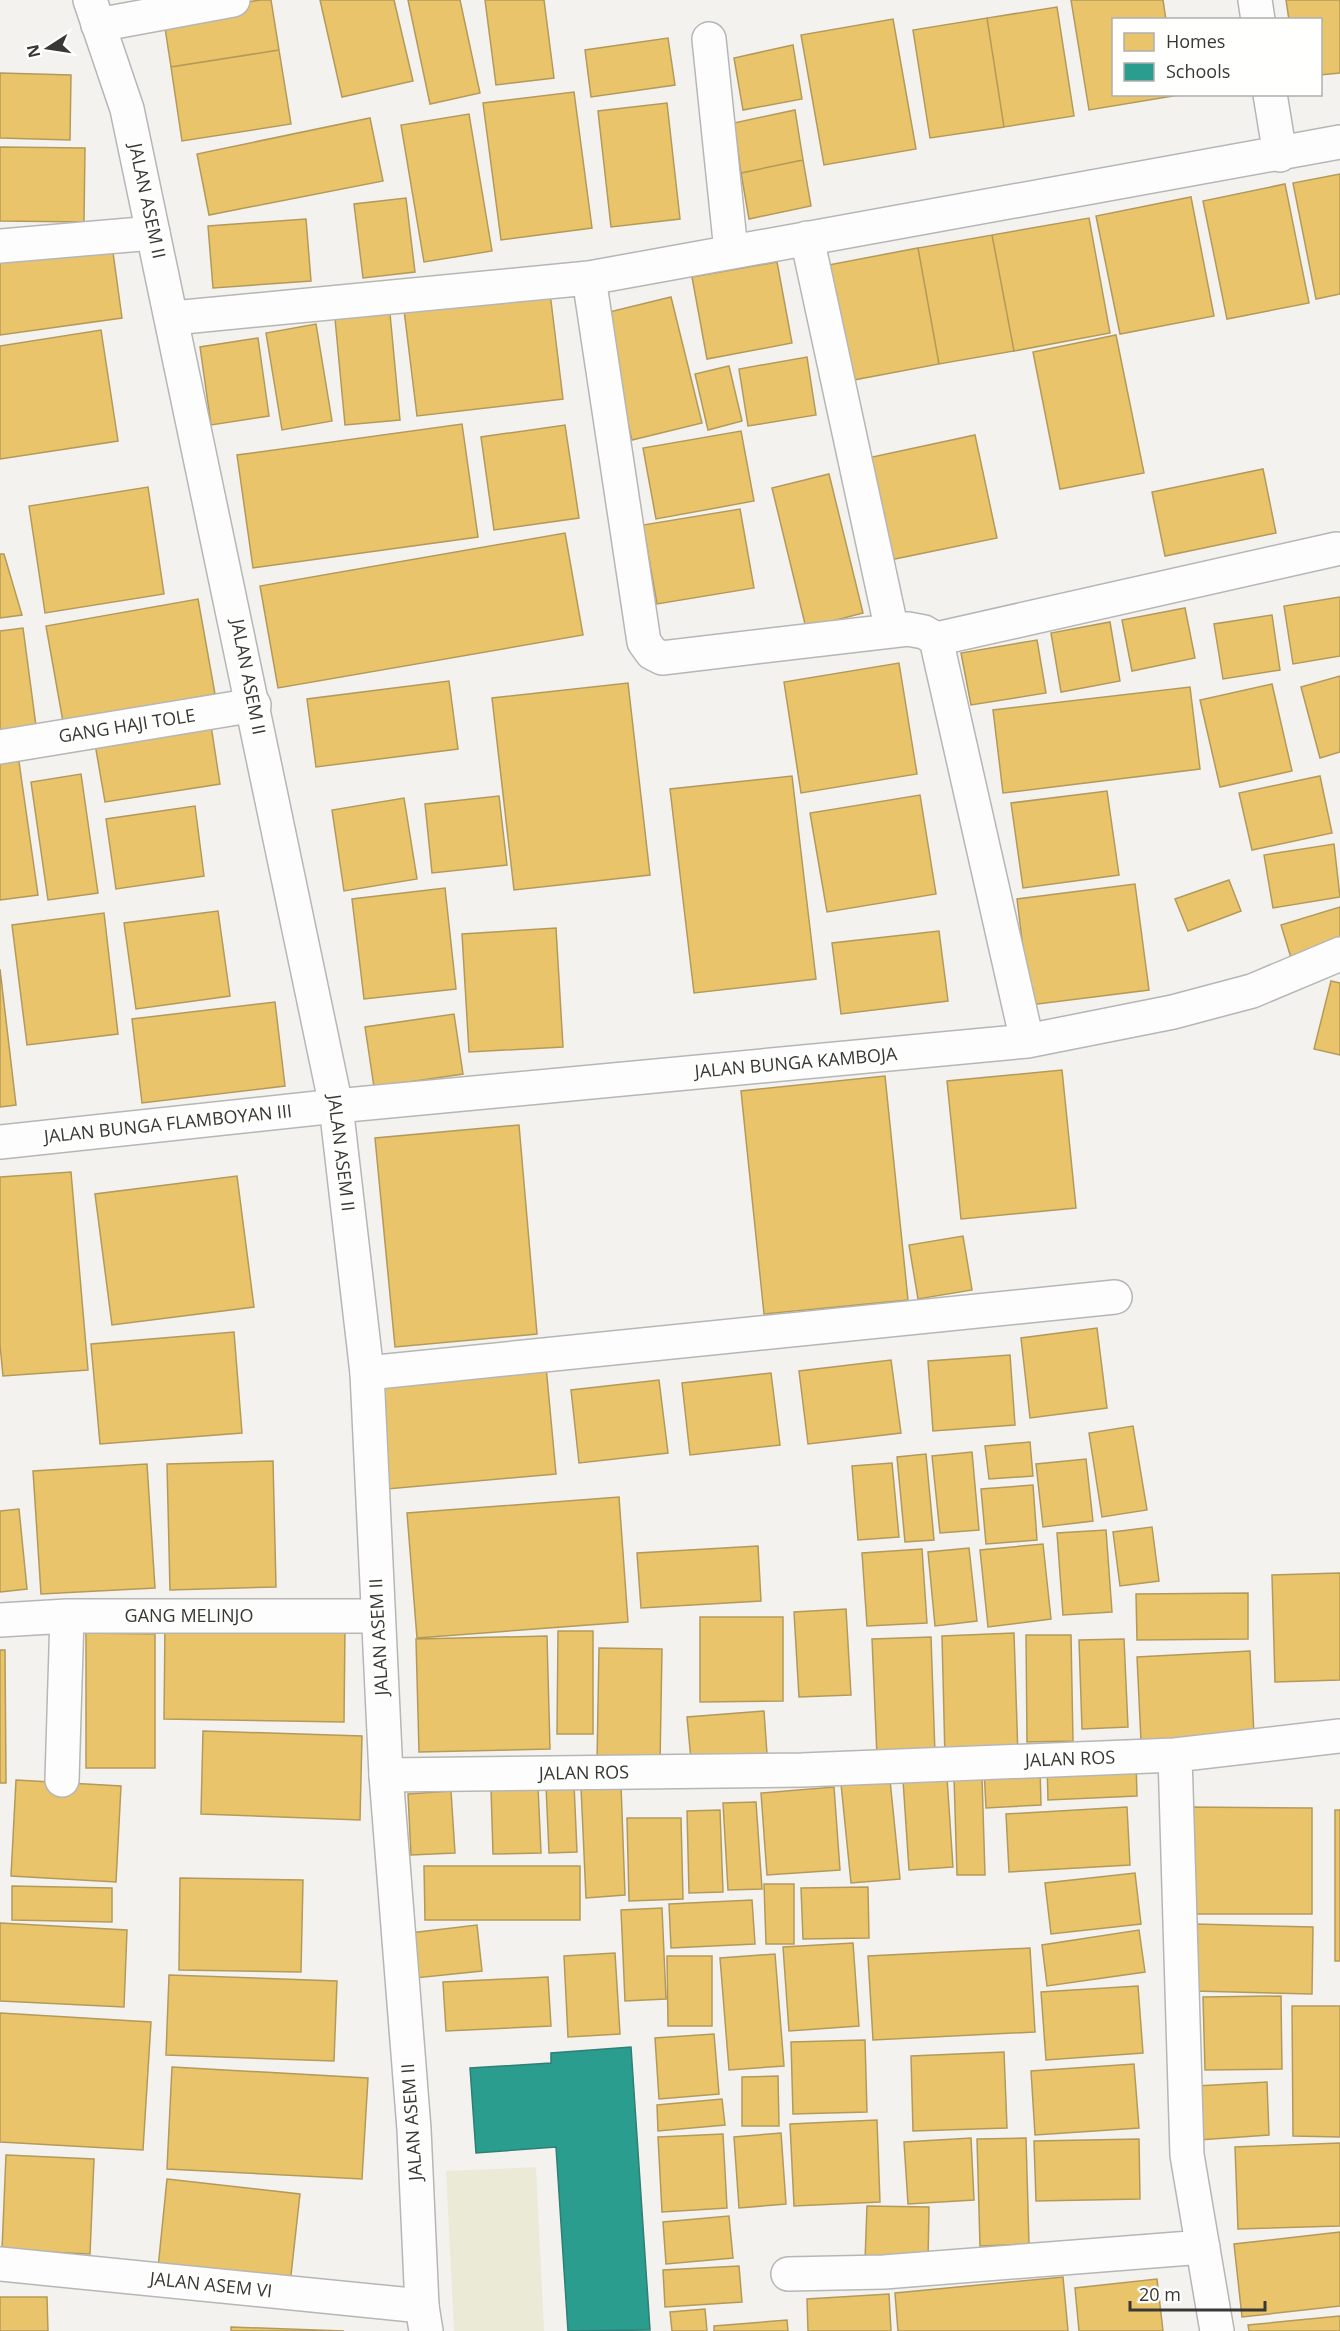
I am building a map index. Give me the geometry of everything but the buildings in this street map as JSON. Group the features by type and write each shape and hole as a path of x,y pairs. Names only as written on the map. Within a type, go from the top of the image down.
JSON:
{"street":[{"path":"94,13 233,0"},
{"path":"1255,0 1258,18"},
{"name":"JALAN ASEM II","path":"94,13 127,109 173,318 336,1106 367,1373 386,1775 414,2129 424,2319"},
{"path":"709,39 731,251"},
{"path":"1270,96 1280,155"},
{"path":"173,318 589,278 1280,155 1340,142"},
{"path":"0,246 153,232"},
{"path":"807,238 892,631"},
{"path":"589,278 644,642 652,653 662,658 908,629 924,632 936,639 1336,549"},
{"path":"936,639 1027,1041"},
{"name":"GANG HAJI TOLE","path":"0,747 254,705"},
{"name":"JALAN BUNGA KAMBOJA","path":"336,1106 1027,1041 1173,1012 1252,991 1340,954"},
{"name":"JALAN BUNGA FLAMBOYAN III","path":"0,1142 336,1106"},
{"path":"367,1373 1115,1297"},
{"path":"62,1780 67,1616"},
{"name":"GANG MELINJO","path":"0,1620 67,1616 378,1616"},
{"name":"JALAN ROS","path":"386,1775 802,1770 1175,1755 1340,1736"},
{"path":"1175,1755 1187,2155 1217,2331"},
{"path":"788,2274 884,2272 1203,2247"},
{"name":"JALAN ASEM VI","path":"0,2264 424,2319"}],"green space":[{"path":"536,2167 544,2331 454,2331 446,2171"}]}
